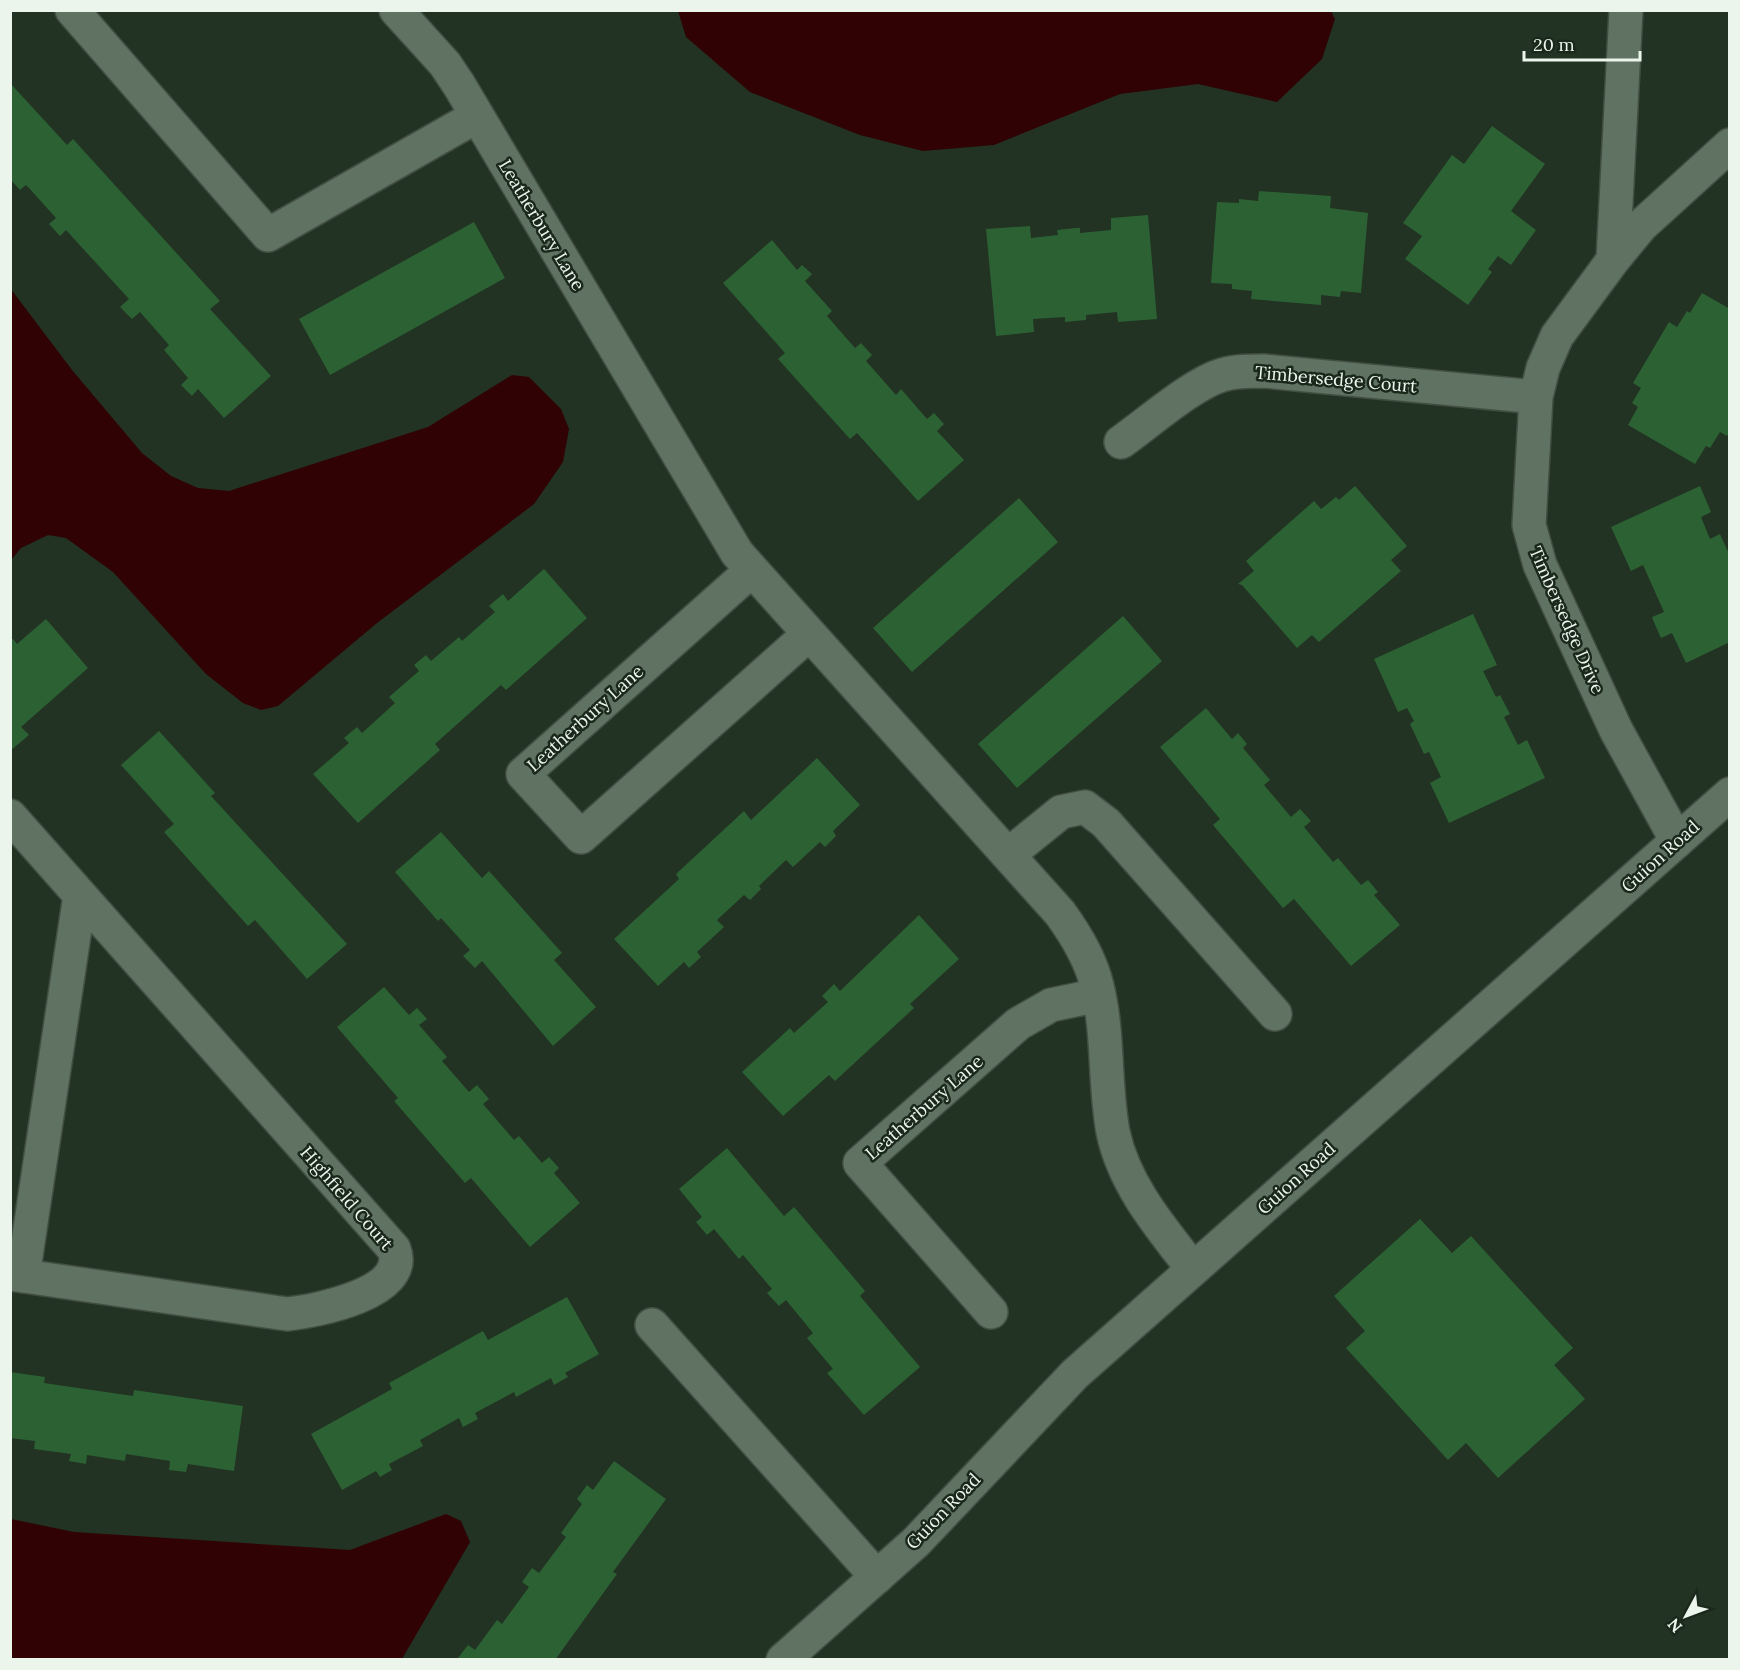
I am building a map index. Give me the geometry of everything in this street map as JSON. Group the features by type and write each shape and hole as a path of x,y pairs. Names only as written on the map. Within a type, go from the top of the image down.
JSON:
{"street":[{"path":"72,10 268,235 477,116"},
{"name":"Leatherbury Lane","path":"396,10 445,64 736,553 1060,913 1077,938 1099,995 1109,1104 1121,1157 1153,1219 1193,1269"},
{"path":"1613,260 1626,10"},
{"name":"Timbersedge Drive","path":"1677,841 1616,730 1533,548 1529,508 1536,397 1542,368 1552,344 1613,260 1641,226 1730,145"},
{"name":"Timbersedge Court","path":"1120,442 1203,384 1222,375 1242,372 1264,371 1536,397"},
{"name":"Leatherbury Lane","path":"752,570 523,774 581,837 809,634"},
{"name":"Guion Road","path":"783,1659 939,1519 1001,1449 1075,1374 1730,794"},
{"path":"1008,855 1061,812 1085,807 1106,823 1275,1014"},
{"name":"Highfield Court","path":"10,816 394,1249 398,1262 392,1274 342,1304 286,1314 17,1275 80,895"},
{"name":"Leatherbury Lane","path":"991,1312 860,1163 1018,1024 1051,1005 1099,995"},
{"path":"652,1325 877,1577"}],"shaded area":[{"path":"678,11 1331,11 1335,19 1322,59 1277,102 1198,84 1120,94 994,145 923,151 860,135 750,92 686,37"},
{"path":"10,288 72,370 142,453 171,476 198,488 229,491 428,427 512,375 529,377 561,409 569,429 563,462 534,504 377,623 278,706 261,710 243,703 206,674 113,572 66,538 48,535 21,548 11,560"},
{"path":"446,1514 461,1521 470,1542 402,1659 11,1659 11,1519 74,1532 350,1550"}],"building":[{"path":"10,83 67,145 73,139 220,301 210,309 271,376 224,418 198,389 192,396 181,385 188,378 164,350 169,345 140,312 132,319 120,307 129,299 66,230 60,236 49,224 56,218 29,188 26,185 20,190 10,179"},
{"path":"1492,126 1545,164 1511,211 1536,230 1511,265 1498,256 1488,269 1492,272 1468,305 1405,259 1422,236 1403,223 1452,155 1464,164"},
{"path":"1259,191 1331,196 1330,208 1368,213 1361,293 1341,291 1340,297 1321,295 1321,305 1251,299 1252,291 1232,289 1232,284 1211,283 1217,202 1239,203 1239,199 1258,201"},
{"path":"1148,215 1157,319 1118,322 1117,312 1086,315 1086,320 1065,322 1065,317 1033,319 1034,332 996,336 986,229 1030,226 1031,238 1058,235 1057,230 1076,228 1080,228 1080,233 1111,230 1111,218"},
{"path":"474,222 505,278 330,375 299,319"},
{"path":"772,240 797,270 802,265 812,274 805,281 832,311 827,316 855,348 861,343 872,355 866,361 896,395 901,389 927,419 934,413 944,424 937,431 964,460 918,501 857,433 850,439 778,359 785,353 723,283"},
{"path":"1702,293 1730,309 1730,432 1727,436 1720,432 1710,448 1706,446 1695,464 1628,425 1638,407 1632,403 1641,388 1633,383 1669,322 1677,327 1687,311 1690,313"},
{"path":"1355,486 1407,546 1391,560 1401,571 1319,642 1312,635 1297,648 1242,585 1238,584 1254,571 1246,561 1314,501 1321,509 1336,497 1339,500"},
{"path":"1700,486 1711,512 1701,517 1710,539 1720,534 1730,556 1730,642 1686,663 1672,633 1661,638 1652,617 1664,612 1643,565 1631,571 1611,527"},
{"path":"1019,498 1058,542 912,672 873,628"},
{"path":"544,569 587,618 506,690 501,685 435,744 440,750 358,823 313,774 349,743 344,738 357,727 362,733 395,703 389,697 419,671 414,665 426,655 431,661 459,637 462,641 495,612 489,606 503,594 508,601"},
{"path":"1473,614 1497,665 1483,671 1496,697 1500,695 1510,714 1504,717 1518,745 1527,740 1545,778 1449,823 1430,783 1441,777 1429,752 1424,754 1410,724 1414,721 1407,708 1398,712 1374,659"},
{"path":"1123,616 1162,661 1017,788 978,744"},
{"path":"46,619 88,668 21,727 29,735 10,751 10,641 13,639 17,644"},
{"path":"1206,708 1232,739 1238,733 1247,744 1243,748 1270,780 1264,785 1291,817 1300,809 1311,821 1304,827 1333,862 1338,858 1361,885 1368,880 1378,892 1374,895 1400,925 1351,966 1294,899 1283,908 1213,825 1220,819 1160,747"},
{"path":"159,731 215,793 211,796 347,944 307,979 255,920 248,926 164,832 174,824 121,765"},
{"path":"817,758 860,805 833,831 836,836 825,847 820,842 793,867 786,860 759,886 761,889 750,900 744,895 717,920 724,927 697,952 701,957 689,968 684,962 658,986 614,939 679,879 676,874 744,811 751,820"},
{"path":"441,832 482,878 489,871 562,953 554,960 596,1007 553,1046 482,961 475,968 463,956 470,950 441,918 438,921 395,872"},
{"path":"919,915 959,959 910,1004 914,1008 835,1081 829,1075 783,1116 742,1072 790,1028 794,1033 828,1002 822,996 834,984 840,991"},
{"path":"384,987 409,1015 417,1008 427,1019 419,1025 447,1057 442,1061 469,1092 477,1085 489,1099 483,1104 514,1140 519,1136 542,1163 549,1157 559,1168 554,1173 580,1203 530,1247 471,1178 465,1183 394,1101 398,1098 337,1027"},
{"path":"727,1148 784,1216 794,1207 865,1291 860,1296 920,1367 864,1415 827,1373 833,1369 807,1338 813,1333 786,1300 779,1306 767,1293 772,1289 743,1255 739,1259 714,1229 707,1235 696,1222 702,1217 679,1189"},
{"path":"1420,1219 1452,1253 1471,1236 1573,1348 1554,1365 1585,1399 1498,1478 1466,1443 1448,1460 1346,1348 1365,1331 1334,1296"},
{"path":"567,1297 599,1354 565,1373 568,1377 554,1385 551,1378 516,1397 514,1392 475,1413 478,1419 463,1427 459,1418 420,1440 423,1446 389,1464 392,1470 380,1477 376,1471 342,1490 311,1434 392,1389 389,1383 483,1331 488,1340"},
{"path":"10,1372 45,1377 44,1383 133,1396 134,1390 243,1406 234,1471 188,1464 186,1472 169,1470 170,1461 126,1454 125,1461 87,1455 86,1464 69,1461 71,1454 34,1449 35,1441 10,1438"},
{"path":"614,1461 666,1499 613,1572 617,1574 555,1660 461,1660 458,1658 468,1645 475,1650 497,1620 502,1624 529,1587 522,1582 532,1568 539,1573 566,1537 561,1533 582,1504 577,1499 587,1485 593,1490"}]}
